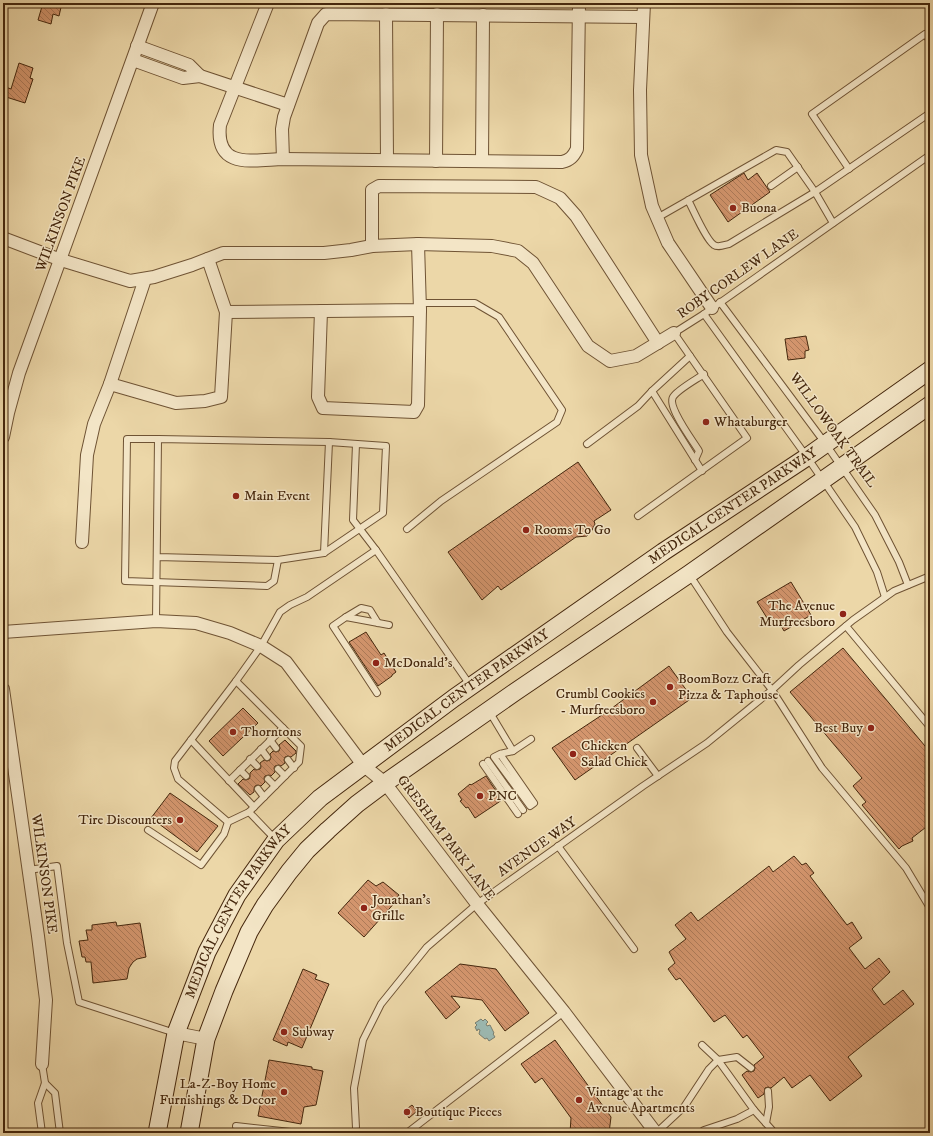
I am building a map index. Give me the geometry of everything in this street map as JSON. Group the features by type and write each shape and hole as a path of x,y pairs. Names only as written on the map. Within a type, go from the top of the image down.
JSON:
{"main road":[{"name":"MEDICAL CENTER PARKWAY","path":"157,1133 176,1033 210,946 237,895 276,840 320,798 471,686 663,552 807,457 930,370"},
{"name":"MEDICAL CENTER PARKWAY","path":"190,1133 206,1039 248,932 265,905 307,850 357,804 385,783 842,468 930,405"}],"street":[{"name":"WILKINSON PIKE","path":"3,437 19,373 153,3"},
{"path":"268,3 220,125 219,137 221,146 231,157 238,160 568,161 577,149 580,3"},
{"name":"WILLOWOAK TRAIL","path":"644,3 640,90 641,154 652,206 668,243 712,308"},
{"path":"283,159 282,129 284,117 318,23 327,8 386,14 643,17"},
{"path":"386,14 388,160"},
{"path":"436,161 437,14"},
{"path":"482,161 483,15"},
{"path":"137,46 189,65 200,76"},
{"path":"133,60 183,78 200,76 288,105"},
{"path":"372,246 372,190 380,186 536,187 560,198 576,216 658,343"},
{"path":"3,238 61,260 130,281 154,277 223,253 324,253 372,246 418,244 492,246 518,251 532,263 588,346 610,361 636,356 674,333"},
{"path":"321,311 318,397 323,408 414,412 418,405 420,307 418,244"},
{"path":"110,384 176,403 205,401 221,397 226,312 208,259"},
{"path":"82,542 87,455 94,424 110,384 145,279"},
{"path":"226,312 321,311 420,307"},
{"name":"GRESHAM PARK LANE","path":"3,632 156,621 196,623 230,633 261,646 286,662 363,765 385,783 477,904 564,1012 656,1133"},
{"name":"WILKINSON PIKE","path":"3,689 46,1000 42,1064"},
{"path":"176,1033 206,1039"}],"lane":[{"path":"850,169 812,114 925,34 930,41"},
{"path":"688,200 714,245 720,247 729,244 815,192 930,113"},
{"path":"657,218 776,150 787,152 815,192 833,223"},
{"name":"ROBY CORLEW LANE","path":"702,470 747,438 704,374 674,333 930,155"},
{"path":"771,186 798,167"},
{"path":"407,529 441,500 557,422 562,410 499,317 475,303 420,307"},
{"path":"712,308 807,457 855,527 877,572 885,597"},
{"name":"WILLOWOAK TRAIL","path":"712,308 825,443 875,515 899,562 908,585"},
{"path":"587,444 638,406 690,356"},
{"path":"695,460 699,451 673,409 671,401 674,395 704,374"},
{"path":"638,516 702,470 652,391"},
{"path":"157,557 278,560 324,553 383,513 386,446 329,442 127,439 125,581 267,586 274,580 278,560"},
{"path":"156,621 158,439"},
{"path":"324,553 329,442"},
{"path":"356,444 353,520 376,550 471,686"},
{"path":"228,822 178,779 174,768 175,761 261,646 280,612 290,605 307,597 376,550"},
{"path":"689,574 727,632 772,690 822,768 906,868 930,908"},
{"name":"AVENUE WAY","path":"357,1133 354,1088 363,1040 381,1004 427,946 477,904 707,743 772,690 799,665 846,626 885,597 894,591 930,576"},
{"path":"377,693 332,626 361,608 370,610 378,623"},
{"path":"346,616 389,625"},
{"path":"846,626 930,727"},
{"path":"148,830 201,865 224,834 228,822 251,810 299,762 301,746 236,681"},
{"path":"489,711 513,751"},
{"path":"229,781 283,728"},
{"path":"530,806 497,755 513,751 531,739"},
{"path":"191,740 229,781 276,840"},
{"path":"270,740 276,748"},
{"path":"637,748 658,776"},
{"path":"261,749 267,757"},
{"path":"250,760 257,766"},
{"path":"288,760 294,768"},
{"path":"485,763 520,812"},
{"path":"278,769 285,776"},
{"path":"240,770 246,776"},
{"path":"268,779 275,786"},
{"path":"258,789 264,796"},
{"path":"558,846 634,949"},
{"path":"28,870 57,866 67,943 80,1002 176,1033"},
{"path":"407,1133 564,1012"},
{"path":"702,1044 718,1060 754,1110 772,1130"},
{"path":"656,1133 684,1107 709,1069 718,1060 737,1057 751,1068"},
{"path":"42,1064 44,1083 38,1103 42,1133"},
{"path":"44,1083 55,1093 60,1133"},
{"path":"766,1123 769,1107 768,1091"},
{"path":"700,1133 704,1130 738,1119 754,1110"},
{"path":"236,1126 300,1133"}],"water":[{"path":"481,1019 483,1021 485,1019 488,1022 486,1024 487,1026 490,1025 494,1033 493,1034 495,1037 489,1041 487,1038 485,1039 479,1034 480,1030 478,1029 477,1031 475,1027 477,1025 475,1023"}],"building":[{"path":"43,3 62,3 59,16 53,14 51,24 38,20"},
{"path":"19,63 33,68 30,78 33,79 25,103 3,96 3,86 11,89"},
{"name":"Buona","path":"744,173 748,180 757,173 770,192 728,222 710,195"},
{"path":"806,336 809,350 805,351 805,358 788,360 785,339"},
{"path":"578,462 611,510 594,521 595,524 587,536 576,537 501,590 498,586 482,600 448,552"},
{"path":"791,582 811,615 784,631 779,622 772,626 757,602"},
{"name":"McDonald's","path":"366,632 381,655 384,653 396,672 378,686 349,642"},
{"path":"843,648 930,752 930,824 912,838 913,841 899,849 862,805 866,802 853,786 862,778 790,692"},
{"path":"669,666 692,698 575,780 552,748 608,711"},
{"name":"Thorntons","path":"243,708 258,723 223,756 209,741"},
{"name":"Thorntons","path":"285,740 296,751 296,753 291,757 285,757 285,763 281,766 275,766 275,772 271,776 265,776 265,782 261,786 255,786 254,792 250,795 238,784 243,779 249,779 250,773 254,769 260,769 260,763 264,760 270,760 270,754 273,751 279,751 279,745"},
{"name":"PNC","path":"486,776 502,800 475,818 468,807 466,808 460,801 462,800 458,794 470,784 471,785"},
{"path":"170,793 218,826 197,852 151,818"},
{"path":"794,856 802,865 806,863 814,873 810,876 847,925 852,922 862,938 849,948 865,969 879,958 890,972 872,989 884,1005 903,990 914,1004 848,1057 862,1076 830,1101 810,1075 792,1088 784,1077 771,1088 765,1088 764,1094 758,1098 742,1075 747,1071 754,1071 754,1065 764,1057 747,1035 743,1038 725,1015 714,1022 680,978 676,980 668,969 675,963 669,952 686,939 675,925 691,912 698,921 769,866 773,872"},
{"path":"368,880 376,886 383,882 399,895 397,898 398,899 364,937 338,913"},
{"path":"116,922 117,926 140,923 146,957 137,959 133,962 129,968 127,979 93,983 91,962 86,962 85,957 82,957 79,941 88,940 86,930 92,930 92,925"},
{"path":"460,964 496,969 529,1013 505,1031 482,1000 451,996 460,1007 446,1019 425,992"},
{"path":"303,969 317,975 315,979 329,984 302,1048 288,1042 287,1046 273,1040"},
{"name":"Vintage at the Avenue Apartments","path":"555,1040 611,1117 609,1133 570,1133 571,1118 542,1078 535,1083 521,1064"},
{"path":"269,1060 312,1067 312,1069 323,1071 316,1105 304,1107 301,1124 258,1116"},
{"path":"412,1105 417,1111 409,1118 404,1111"}],"place":[{"name":"Buona","path":"733,208"},
{"name":"Whataburger","path":"706,422"},
{"name":"Main Event","path":"236,496"},
{"name":"Rooms To Go","path":"526,530"},
{"name":"The Avenue Murfreesboro","path":"843,614"},
{"name":"McDonald's","path":"376,663"},
{"name":"BoomBozz Craft Pizza & Taphouse","path":"670,687"},
{"name":"Crumbl Cookies - Murfreesboro","path":"653,702"},
{"name":"Best Buy","path":"871,728"},
{"name":"Thorntons","path":"233,732"},
{"name":"Chicken Salad Chick","path":"573,754"},
{"name":"PNC","path":"480,796"},
{"name":"Tire Discounters","path":"180,820"},
{"name":"Jonathan’s Grille","path":"364,908"},
{"name":"Subway","path":"284,1032"},
{"name":"La-Z-Boy Home Furnishings & Decor","path":"284,1092"},
{"name":"Vintage at the Avenue Apartments","path":"579,1100"},
{"name":"Boutique Pieces","path":"407,1112"}]}
